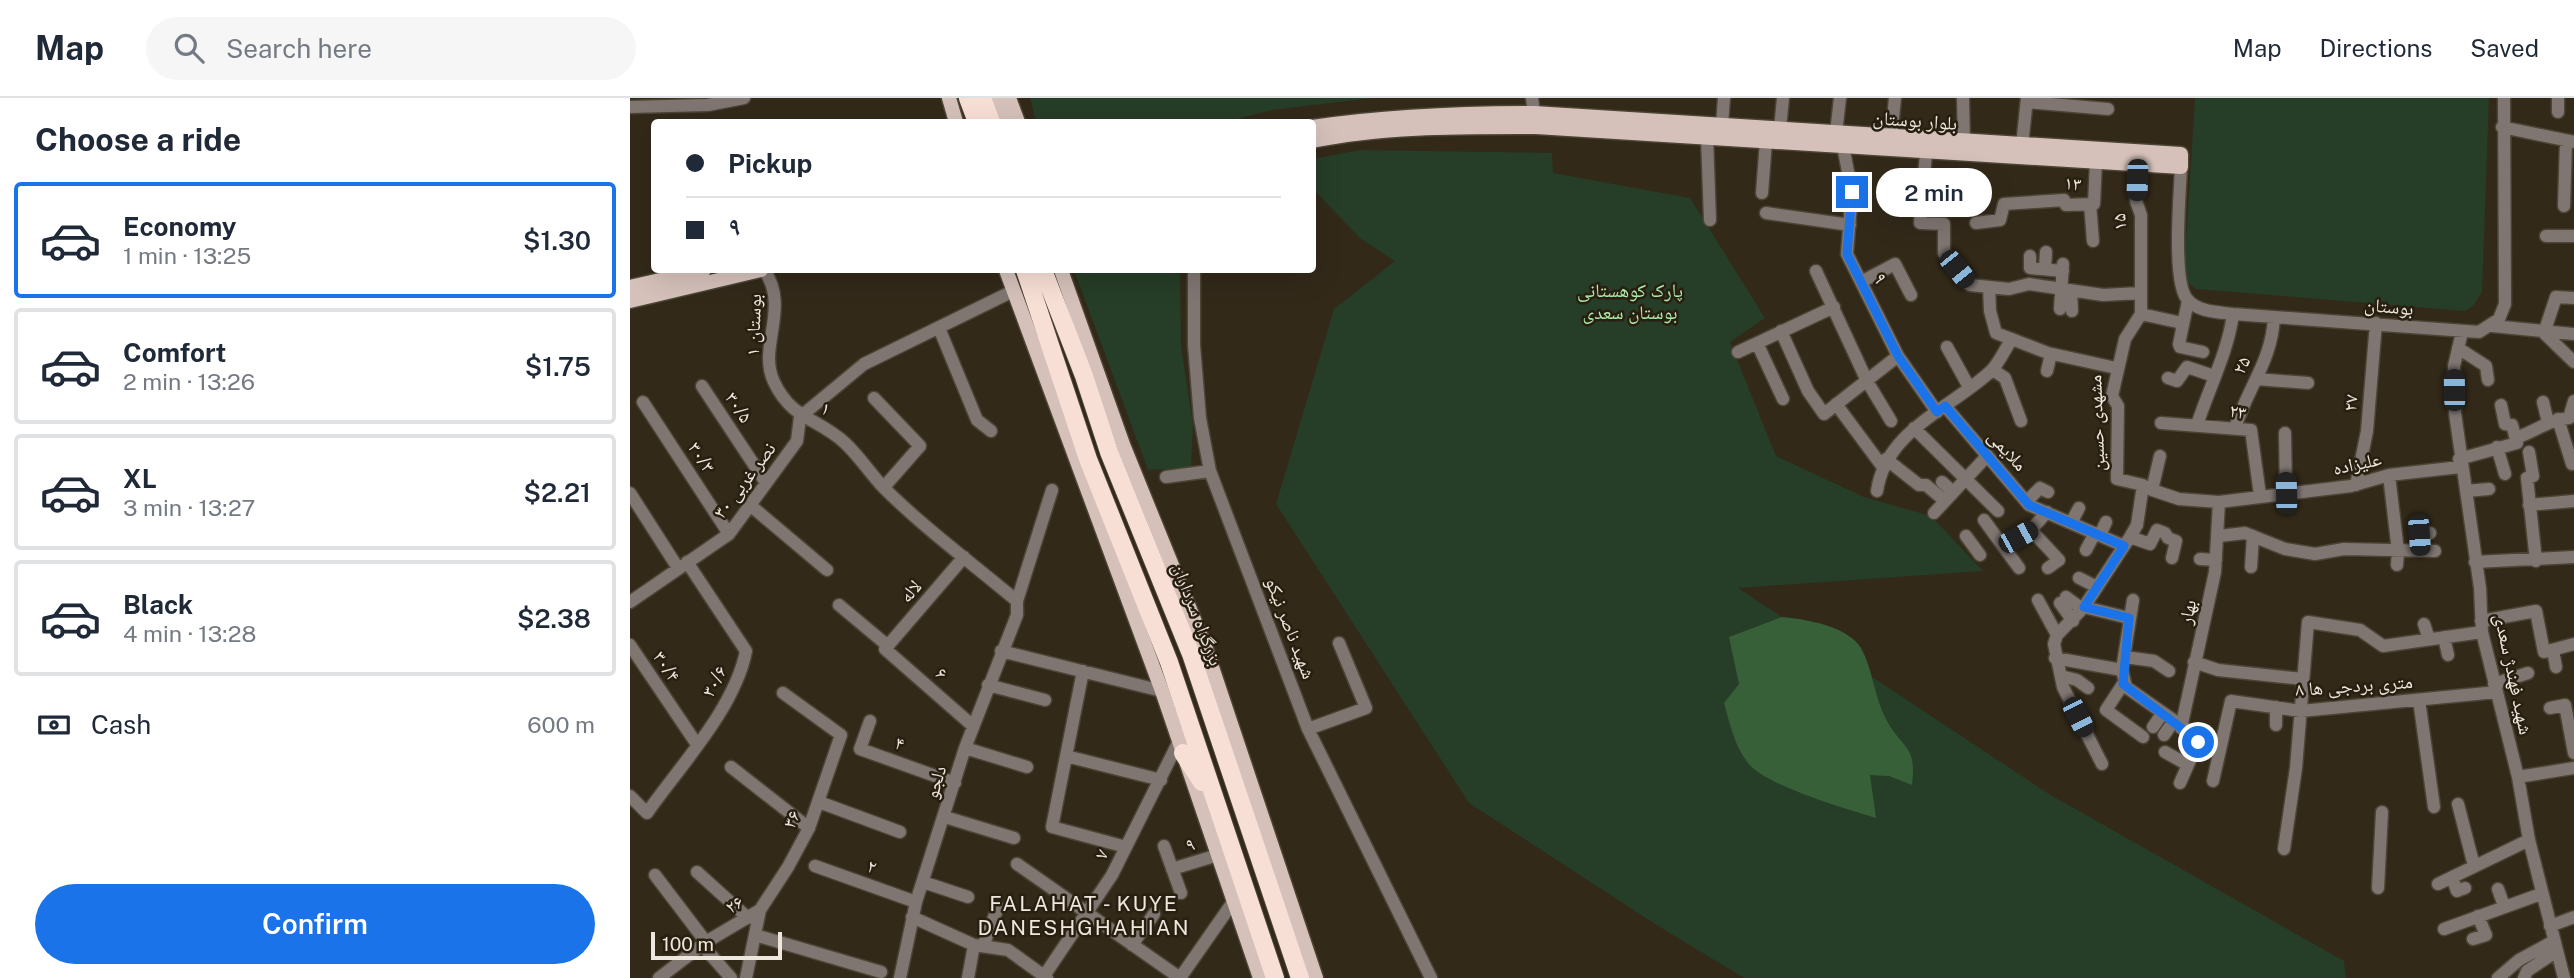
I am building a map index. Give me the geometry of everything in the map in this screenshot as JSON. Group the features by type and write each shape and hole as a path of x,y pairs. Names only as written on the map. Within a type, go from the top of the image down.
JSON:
{"highway":[{"path":"968,98 976,119"},
{"path":"982,98 990,119"},
{"path":"1026,273 1088,459 1169,662 1275,978 1299,974"},
{"name":"بزرگراه سرداران","path":"1044,273 1084,376 1109,452 1168,572 1299,974"},
{"path":"1181,747 1215,803"}],"main road":[{"path":"949,98 955,119"},
{"path":"996,98 1003,119"},
{"path":"1009,98 1017,119"},
{"name":"بلوار بوستان","path":"1316,140 1363,126 1446,113 1534,113 1686,129 1722,125 1780,129 1840,140 2096,162 2138,165 2181,161"},
{"name":"بلوار بوستان","path":"1316,127 1363,126"},
{"name":"بلوار بوستان","path":"1686,129 1707,137 1766,141 1891,138 1927,146 1964,142 2181,161"},
{"path":"630,287 691,273"},
{"path":"630,300 749,273"},
{"path":"1007,273 1162,691 1260,978"},
{"path":"1053,273 1057,309"},
{"path":"1062,273 1168,572 1245,759 1316,978"}],"street":[{"path":"630,107 708,105 744,98"},
{"path":"1722,125 1724,98"},
{"path":"1780,129 1783,98"},
{"path":"1839,98 1840,140"},
{"path":"1891,138 1895,98"},
{"path":"1963,98 1964,142"},
{"path":"2491,326 2499,319 2505,304 2502,127 2504,98"},
{"path":"2558,98 2558,112"},
{"path":"2022,146 2027,100 2108,109"},
{"path":"2502,127 2570,142 2564,206"},
{"path":"1707,137 1710,220"},
{"name":"۹","path":"1840,140 1852,192 1847,254 1898,356 1941,409"},
{"path":"1762,192 1766,141"},
{"path":"1927,146 1920,223 1944,224 1944,253 1970,285 2009,289 2029,284 2066,290 2097,301 2140,293"},
{"path":"2181,161 2179,280 2188,301 2182,323 2180,348 2203,352"},
{"name":"۱۳","path":"1976,223 2000,220 2004,204 2064,200 2066,205 2094,204 2096,162"},
{"name":"۱۵","path":"2138,165 2136,201 2141,215 2141,314"},
{"path":"2090,204 2093,241"},
{"path":"1766,213 1850,225"},
{"path":"2546,236 2574,236"},
{"path":"2045,269 2046,252"},
{"path":"2030,256 2030,268 2063,267 2066,310"},
{"path":"1861,282 1895,264 1912,295"},
{"path":"1816,271 1867,381 1891,421"},
{"name":"بوستان ۱","path":"764,273 777,295 771,339 772,380 786,403 800,417"},
{"name":"شهید ناصر نیکو","path":"1194,273 1194,345 1199,418 1210,471 1308,729 1431,978"},
{"name":"مشهدی حسین","path":"1989,287 1990,311 1996,333 2051,354 2116,368 2112,396 2118,406 2117,478 2143,485 2137,525 2127,542"},
{"name":"۱","path":"1013,291 864,364 800,417 823,427 845,443 884,487 1017,601"},
{"path":"2574,298 2556,297 2544,333 2574,362"},
{"name":"بوستان","path":"2188,301 2212,311 2233,314 2376,323 2462,332 2479,332 2491,326 2574,334"},
{"path":"1738,352 1834,307"},
{"path":"2116,368 2129,329 2141,314 2182,323"},
{"name":"۲۳","path":"2196,425 2229,342 2233,314"},
{"name":"۲۵","path":"2235,428 2273,343 2274,317"},
{"name":"۲۷","path":"2356,485 2367,431 2376,323"},
{"path":"939,328 976,420 991,431"},
{"path":"1781,331 1808,391 1824,414 1898,356"},
{"name":"شهید فهندژ سعدی","path":"2462,332 2454,366 2460,463 2466,491 2481,626 2518,777 2529,840 2564,978"},
{"path":"1877,491 1884,462 1914,428 1993,370 2012,339"},
{"path":"1757,343 1783,399"},
{"path":"1947,347 1969,387"},
{"path":"2458,348 2486,366 2488,380"},
{"path":"2047,371 2051,354"},
{"path":"2168,378 2178,381 2187,368 2214,376"},
{"path":"1993,370 2005,378 2021,421"},
{"path":"2256,379 2308,383"},
{"name":"۳۰/۵","path":"702,386 766,484"},
{"path":"874,398 920,446 884,487"},
{"path":"2562,420 2574,401"},
{"name":"۳۰/۳","path":"643,402 729,534"},
{"path":"2543,402 2562,420 2572,464"},
{"path":"1836,404 1884,462 1919,485 1926,485 1949,496"},
{"path":"2501,405 2505,424 2512,425 2516,441"},
{"name":"ملایمی","path":"1941,409 2027,501 2098,534 2151,549 2157,530 2165,533 2168,538 2176,541 2172,558"},
{"name":"نصر غربی ۳۰","path":"630,602 729,534 797,442 800,417"},
{"name":"علیزاده","path":"2160,456 2151,490 2179,499 2219,502 2356,485 2389,475 2460,463 2491,453 2497,447 2562,420"},
{"name":"۲۳","path":"2161,423 2251,430 2260,495"},
{"path":"1914,428 1932,449 1998,511"},
{"path":"2286,433 2286,493"},
{"path":"2497,447 2505,474"},
{"path":"2529,452 2533,476 2527,478 2536,561"},
{"path":"1934,513 1987,456"},
{"path":"1166,477 1210,471"},
{"path":"2389,475 2398,551 2397,565"},
{"path":"1942,482 1949,496"},
{"path":"2027,501 2040,488 2048,492"},
{"path":"2466,491 2488,489"},
{"name":"دلجو","path":"900,978 916,902 965,748 1017,615 1017,601 1052,490"},
{"path":"630,493 682,565"},
{"path":"2529,505 2574,501"},
{"name":"بهار","path":"2177,725 2216,560 2219,502"},
{"path":"750,505 827,570"},
{"path":"2071,523 2079,508"},
{"path":"2005,545 2031,530 2047,512"},
{"path":"1984,520 2020,568"},
{"path":"2087,550 2106,522"},
{"path":"2031,530 2059,561 2048,568"},
{"path":"2219,536 2245,533 2285,550 2315,554 2344,549 2435,551"},
{"path":"2420,551 2419,535 2430,533"},
{"path":"1966,536 1980,555"},
{"path":"2251,567 2253,536"},
{"path":"2057,635 2073,621 2127,542"},
{"name":"لاله","path":"887,648 964,557"},
{"path":"2475,562 2574,557"},
{"path":"2200,559 2216,560"},
{"name":"۳۰/۶","path":"630,796 647,813 723,706 743,668 746,651 682,565"},
{"path":"2079,578 2095,586"},
{"path":"2038,600 2057,635 2055,657 2061,676 2102,764"},
{"path":"2073,621 2063,600 2082,608 2129,618"},
{"path":"2133,600 2122,670 2123,684 2106,710 2143,737"},
{"name":"۶","path":"839,605 973,726"},
{"path":"2284,849 2301,711 2308,622 2360,630 2384,646 2444,637 2536,611 2548,651 2556,667"},
{"path":"2424,624 2429,639"},
{"path":"2444,637 2448,655"},
{"path":"1308,729 1366,708 1339,643"},
{"path":"2548,651 2574,644"},
{"name":"۳۰/۴","path":"630,646 696,743"},
{"path":"1001,651 1162,691"},
{"path":"2055,657 2122,670"},
{"path":"2125,657 2154,661 2169,671"},
{"path":"2194,662 2268,669 2303,679"},
{"path":"1083,671 1052,827 1126,847"},
{"name":"۸ متری بردجی ها","path":"2213,781 2231,701 2301,711 2463,696 2495,688 2528,673"},
{"path":"2061,676 2077,680 2088,688"},
{"path":"2123,684 2198,738 2180,783"},
{"path":"988,685 1045,700"},
{"name":"۳۶","path":"760,910 809,828 841,735 783,693"},
{"path":"2463,696 2466,709"},
{"path":"2419,700 2434,807"},
{"path":"2550,708 2565,705 2570,748"},
{"path":"2276,707 2276,725"},
{"path":"2153,727 2162,714"},
{"name":"۴","path":"870,721 860,749 955,783"},
{"path":"2164,735 2177,725"},
{"name":"۷","path":"1046,977 1126,847 1181,747"},
{"path":"965,748 1027,767"},
{"path":"2165,752 2188,765"},
{"path":"1066,756 1161,780"},
{"path":"731,767 809,828"},
{"path":"2518,777 2574,768"},
{"path":"819,802 900,832"},
{"path":"2458,804 2480,867"},
{"path":"2378,888 2382,812"},
{"path":"945,817 1014,838"},
{"path":"2438,884 2500,860 2529,840"},
{"name":"۹","path":"1164,846 1181,893"},
{"name":"۹","path":"1172,869 1218,856"},
{"path":"1017,864 1132,945 1184,976 1233,902"},
{"name":"۲","path":"816,866 916,902"},
{"path":"697,872 748,918"},
{"path":"655,875 731,978"},
{"path":"2452,877 2456,891 2465,888"},
{"path":"923,882 968,897"},
{"path":"2498,889 2503,910"},
{"path":"2444,929 2542,894"},
{"path":"968,978 979,946 998,907"},
{"path":"746,978 760,910"},
{"name":"۲۶","path":"659,978 704,944 760,910"},
{"path":"1132,945 1154,914"},
{"path":"2473,939 2486,935 2478,916"},
{"path":"912,917 979,946 1007,950 1046,977"},
{"path":"2550,926 2574,917"},
{"path":"755,935 881,972"},
{"path":"2498,978 2519,960 2556,946"},
{"path":"2524,978 2526,971 2556,946"}],"green space":[{"path":"1030,98 1371,98 1272,110 1237,119 1035,119"},
{"path":"2195,98 2489,98 2482,292 2473,306 2465,311 2196,289 2187,282 2184,272"},
{"name":"پارک کوهستانی بوستان سعدی","path":"1360,150 1552,153 1553,173 1690,198 1765,318 1730,342 1776,456 1864,497 1931,516 1983,571 1738,588 2049,794 2344,961 2346,978 1744,978 1655,924 1469,803 1276,504 1334,309 1395,261 1361,239 1316,192 1316,158"},
{"path":"1075,273 1180,273 1181,346 1193,425 1191,468 1148,470"},
{"path":"1782,617 1836,629 1855,640 1865,656 1882,710 1907,748 1913,771 1912,785 1889,776 1870,775 1876,818 1808,796 1772,780 1757,772 1739,749 1724,703 1739,684 1729,637"}],"district":[{"name":"FALAHAT - KUYE DANESHGHAHIAN","path":"1084,915"}],"route":[{"path":"1852,192 1847,254 1898,356 1937,412 1945,406 2029,505 2124,546 2095,586 2084,607 2129,618 2122,670 2123,684 2181,728 2196,736 2198,742"}]}
